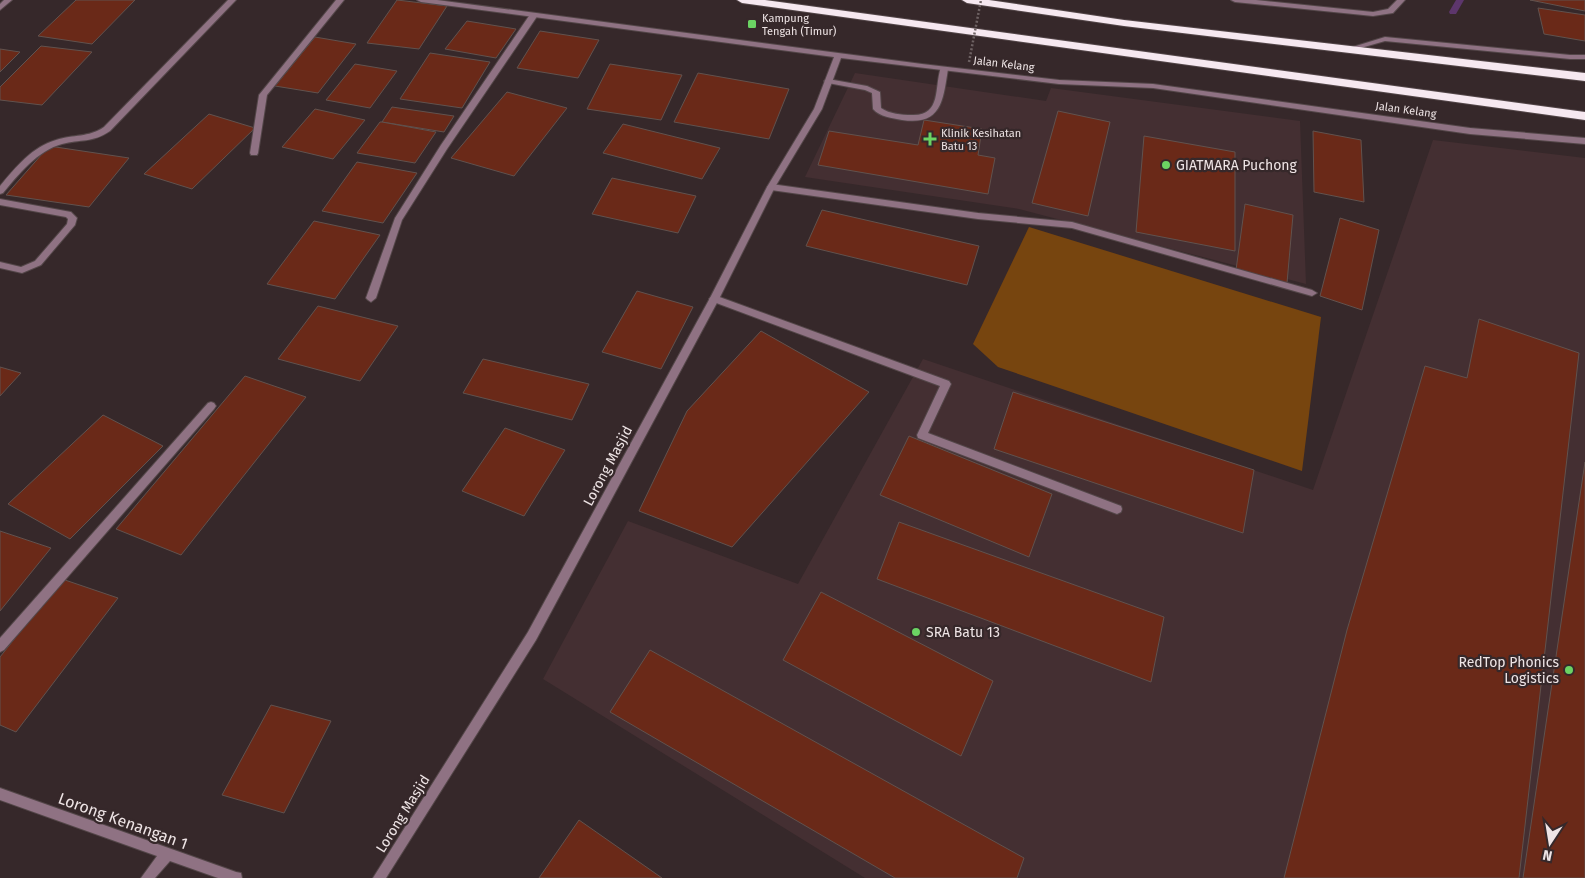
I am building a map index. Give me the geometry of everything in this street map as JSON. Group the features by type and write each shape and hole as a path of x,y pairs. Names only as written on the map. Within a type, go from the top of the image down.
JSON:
{"highway":[{"path":"742,0 1585,116"},
{"path":"967,0 1124,23 1585,77"}],"street":[{"path":"0,8 8,0"},
{"path":"0,191 25,163 46,146 61,141 96,138 107,130 232,0"},
{"path":"254,153 263,95 340,0"},
{"name":"Jalan Kelang","path":"422,0 1059,82 1153,86 1470,131 1585,141"},
{"path":"1235,0 1373,14 1390,11 1401,0"},
{"path":"371,298 398,220 444,147 534,15"},
{"path":"1347,50 1385,39 1570,58 1585,57"},
{"name":"Lorong Masjid","path":"379,878 532,636 714,299 771,187 818,109 838,55"},
{"path":"828,81 867,88 876,92 878,109 884,115 917,119 930,115 937,109 944,68"},
{"path":"771,187 978,216 1072,225 1312,293"},
{"path":"0,202 68,214 73,218 71,225 38,263 22,270 0,265"},
{"path":"714,299 946,384 922,435 1117,509"},
{"path":"0,646 211,406"},
{"name":"Lorong Kenangan 1","path":"0,794 236,878"},
{"path":"147,878 167,854"}],"path":[{"path":"969,62 981,0"}],"shaded area":[{"name":"GIATMARA Puchong","path":"855,73 1046,101 1051,88 1300,121 1306,284 1019,209 805,177"},
{"path":"1433,140 1585,158 1585,878 865,878 543,679 628,521 798,584 923,359 1313,490"},
{"path":"1029,227 1321,317 1302,471 998,367 973,344"}],"building":[{"path":"76,0 135,0 92,44 38,36"},
{"path":"397,0 447,6 419,49 367,43"},
{"path":"1530,0 1585,0 1585,11"},
{"path":"1538,8 1585,15 1585,41 1544,34"},
{"path":"467,21 516,29 496,58 445,49"},
{"path":"540,31 599,40 578,78 517,68"},
{"path":"315,37 356,44 318,93 275,86"},
{"path":"41,46 92,52 42,105 0,100 0,87"},
{"path":"0,49 20,52 0,72"},
{"path":"430,53 490,62 462,108 400,99"},
{"path":"355,64 397,71 370,108 326,100"},
{"path":"610,64 682,75 661,120 587,109"},
{"path":"698,73 789,89 769,139 674,122"},
{"path":"507,92 567,108 514,176 451,158"},
{"path":"392,107 454,116 444,132 382,122"},
{"path":"315,109 365,120 333,159 282,147"},
{"path":"1058,111 1110,122 1088,216 1032,203"},
{"path":"209,114 255,128 192,189 144,174"},
{"path":"924,120 982,129 978,155 995,158 988,194 818,165 829,131 918,145"},
{"path":"380,122 436,132 415,163 357,153"},
{"path":"623,124 720,148 702,179 603,153"},
{"path":"1313,131 1361,140 1364,202 1314,192"},
{"path":"1144,136 1235,152 1235,251 1136,232"},
{"path":"49,146 129,158 89,207 6,195"},
{"path":"357,162 417,173 383,223 322,211"},
{"path":"612,178 696,196 678,233 592,214"},
{"path":"1245,204 1293,215 1287,283 1236,270"},
{"path":"822,210 979,246 967,285 806,246"},
{"path":"1340,218 1379,230 1362,310 1320,296"},
{"path":"314,221 380,235 335,299 267,284"},
{"path":"637,291 693,307 661,369 602,352"},
{"path":"318,306 398,326 360,381 278,359"},
{"path":"1479,319 1579,353 1519,878 1284,878 1347,630 1425,366 1467,378"},
{"path":"761,331 869,392 732,547 639,511 687,411"},
{"path":"483,359 589,384 572,420 463,393"},
{"path":"0,367 21,373 0,396"},
{"path":"245,376 306,397 181,555 116,529"},
{"path":"1013,392 1254,470 1243,533 994,449"},
{"path":"103,415 163,446 70,539 8,504"},
{"path":"505,428 565,450 524,516 462,491"},
{"path":"909,436 1052,494 1029,557 880,495"},
{"name":"RedTop Phonics Logistics","path":"1585,462 1585,878 1523,878"},
{"path":"899,522 1164,617 1151,682 877,579"},
{"path":"0,531 51,548 0,611"},
{"path":"62,579 118,598 16,732 0,725 0,657"},
{"path":"821,592 993,681 961,756 783,660"},
{"path":"650,650 1024,858 1017,878 895,878 610,712"},
{"path":"271,705 331,721 284,813 222,795"},
{"path":"579,820 662,878 539,878"}],"waterway":[{"path":"1453,12 1460,0"}],"place":[{"name":"Kampung Tengah (Timur)","path":"752,24"},
{"name":"Klinik Kesihatan Batu 13","path":"930,139"},
{"name":"GIATMARA Puchong","path":"1166,165"},
{"name":"SRA Batu 13","path":"916,632"},
{"name":"RedTop Phonics Logistics","path":"1569,670"}]}
